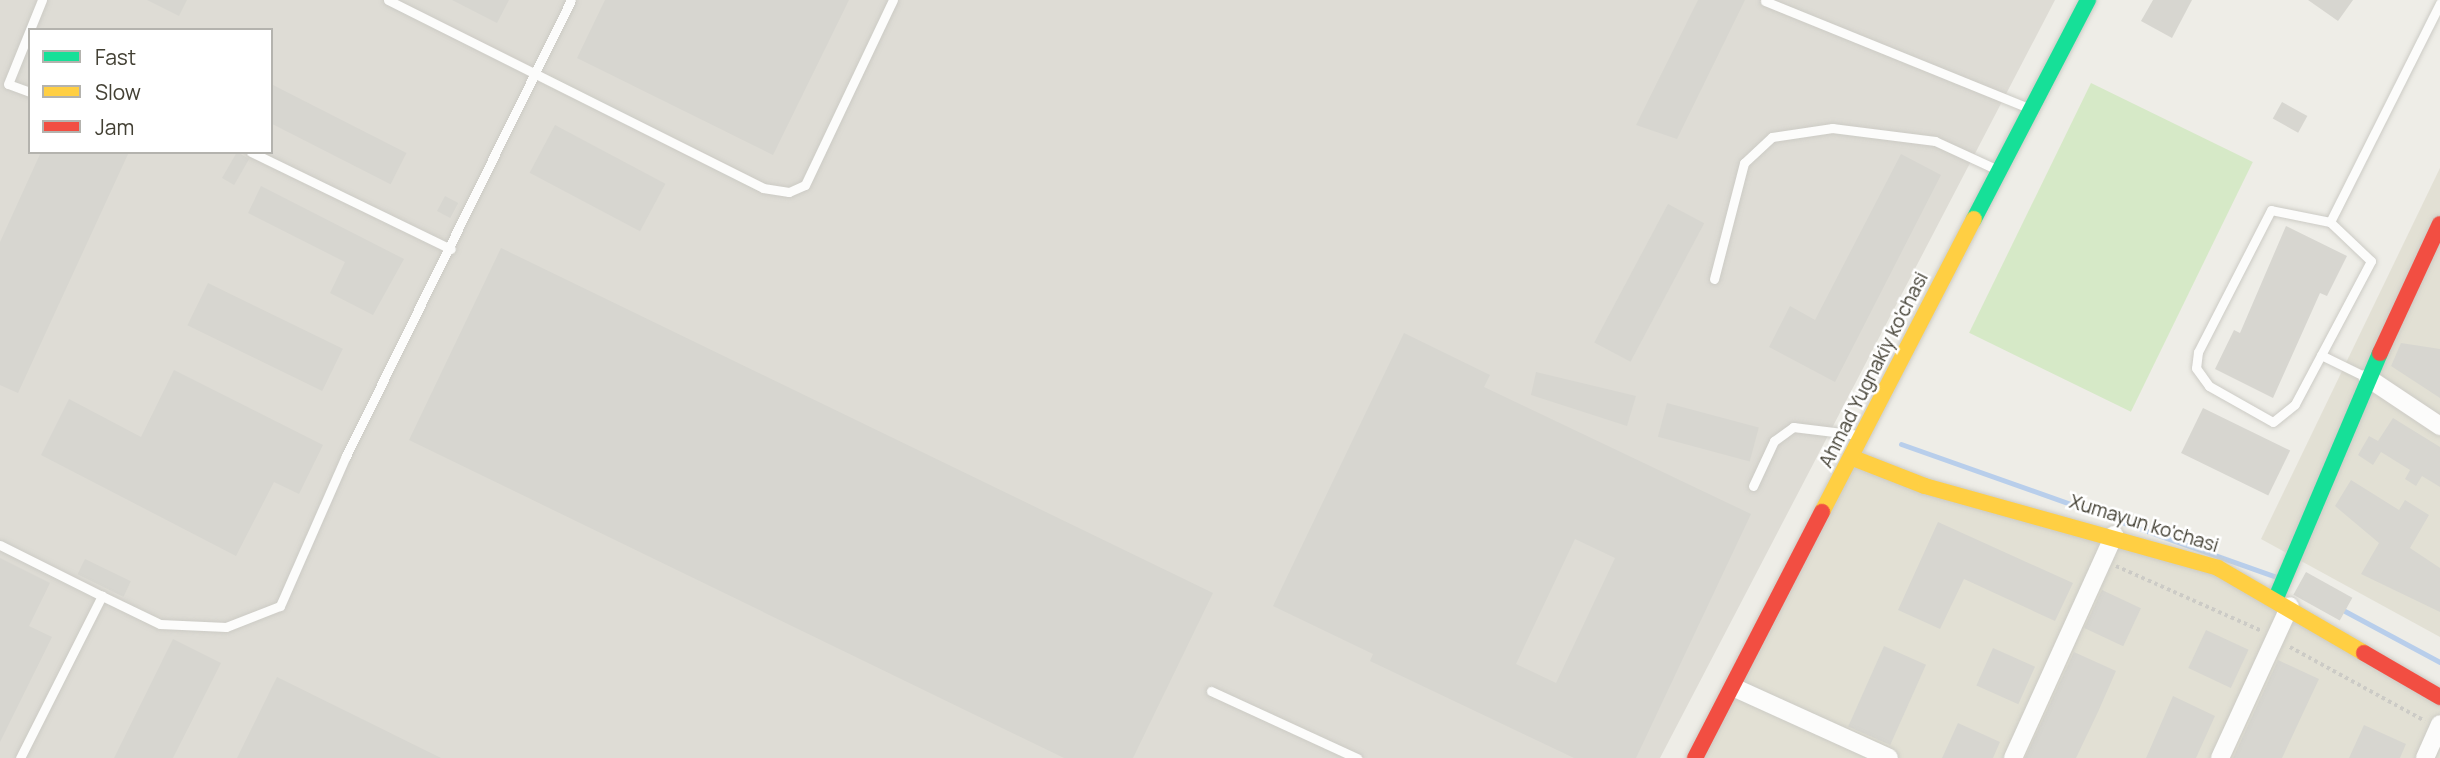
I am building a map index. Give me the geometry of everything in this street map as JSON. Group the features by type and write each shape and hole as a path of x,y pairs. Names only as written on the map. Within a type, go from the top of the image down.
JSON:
{"street":[{"name":"Ahmad Yugnakiy ko'chasi","path":"1695,758 1735,688 2088,0"},
{"path":"2220,758 2277,640 2283,602 2311,528 2316,493 2440,224"},
{"path":"2368,378 2440,426"},
{"name":"Xumayun ko'chasi","path":"1853,458 1925,486 2114,535 2207,564 2283,602 2440,697"},
{"path":"2013,758 2114,535"},
{"path":"1735,688 1889,758"},
{"path":"2425,758 2439,726"}],"lane":[{"path":"30,28 41,0"},
{"path":"388,0 537,72 763,188 789,192 805,185 893,0"},
{"path":"0,545 160,624 226,627 280,606 346,456 451,249 571,0"},
{"path":"1765,1 2031,109"},
{"path":"2330,222 2440,3"},
{"path":"28,33 8,84 28,91"},
{"path":"1714,279 1744,163 1772,137 1832,128 1924,139 2000,170"},
{"path":"255,154 451,249"},
{"path":"2271,210 2330,222 2371,261 2295,404 2273,422 2228,401 2196,368 2198,352 2271,210"},
{"path":"2321,355 2368,378"},
{"path":"1753,486 1774,441 1793,427 1864,436"},
{"path":"20,758 102,596"},
{"path":"1211,691 1357,758"}],"path":[{"path":"2102,559 2277,640 2439,726"}],"shaded area":[{"path":"0,0 2055,0 1660,758 0,758"},
{"path":"2440,168 2440,637 2261,539"},
{"path":"1853,458 2197,560 2440,697 2440,758 1695,758"}],"green space":[{"path":"2091,83 2253,162 2131,412 1969,333"}],"building":[{"path":"147,0 187,0 179,16"},
{"path":"452,0 509,0 497,23"},
{"path":"605,0 849,0 773,155 577,58"},
{"path":"1698,0 1745,0 1677,139 1636,125"},
{"path":"2153,0 2192,0 2172,38 2141,21"},
{"path":"2308,0 2353,0 2338,21"},
{"path":"273,85 406,153 391,184 273,124"},
{"path":"2282,102 2307,116 2298,133 2273,119"},
{"path":"555,125 665,184 640,231 530,173"},
{"path":"40,154 128,154 18,393 0,385 0,242"},
{"path":"236,154 240,154 249,159 234,185 222,178"},
{"path":"1901,154 1941,175 1835,382 1769,347 1790,306 1815,320"},
{"path":"261,186 404,259 373,315 330,293 345,262 248,213"},
{"path":"445,196 458,203 450,218 437,211"},
{"path":"1668,204 1704,223 1630,362 1594,343"},
{"path":"2286,226 2347,256 2327,296 2320,293 2273,398 2215,369 2234,330 2240,333"},
{"path":"501,248 1213,593 1133,758 1064,758 409,440"},
{"path":"208,283 343,349 322,391 187,325"},
{"path":"1404,333 1490,375 1484,387 1751,514 1636,758 1574,758 1370,661 1373,654 1273,606","holes":["1575,539 1615,558 1556,683 1516,664"]},
{"path":"2401,343 2440,349 2440,398 2391,366"},
{"path":"174,370 323,445 299,494 274,482 236,556 41,455 69,399 141,437"},
{"path":"1536,372 1636,396 1627,426 1531,395"},
{"path":"1667,403 1759,428 1750,461 1658,437"},
{"path":"2203,408 2290,451 2268,495 2181,453"},
{"path":"2393,418 2440,447 2440,487 2422,476 2416,486 2405,479 2410,470 2381,452 2373,465 2358,455 2369,436 2378,441"},
{"path":"2351,480 2399,510 2405,500 2429,515 2410,548 2440,568 2440,612 2361,574 2379,543 2335,506"},
{"path":"1938,522 2073,583 2055,621 1964,579 1940,629 1898,610"},
{"path":"0,558 50,583 29,626 52,637 0,742"},
{"path":"85,559 131,581 123,597 78,574"},
{"path":"2306,572 2352,598 2340,620 2293,595"},
{"path":"2102,590 2141,608 2123,646 2084,628"},
{"path":"2206,630 2249,650 2231,688 2188,668"},
{"path":"173,639 221,663 173,758 114,758"},
{"path":"1884,646 1926,665 1890,745 1848,726"},
{"path":"1993,648 2035,667 2018,704 1976,685"},
{"path":"2074,652 2116,671 2098,712 2076,758 2025,758"},
{"path":"2278,660 2319,679 2282,758 2233,758"},
{"path":"277,677 441,758 237,758"},
{"path":"2173,696 2215,716 2196,758 2146,758"},
{"path":"1958,723 2000,742 1993,758 1942,758"},
{"path":"2364,725 2406,744 2400,758 2349,758"}],"waterway":[{"path":"1901,444 2279,578"},
{"path":"2341,609 2440,662"}],"traffic: fast":[{"path":"1974,219 2088,0"},
{"path":"2276,598 2380,353"}],"traffic: slow":[{"path":"1822,512 1974,219"},
{"path":"1853,458 1925,486 2218,568 2364,653"}],"traffic: jam":[{"path":"2380,353 2440,224"},
{"path":"1695,758 1822,512"},
{"path":"2364,653 2440,697"}]}
